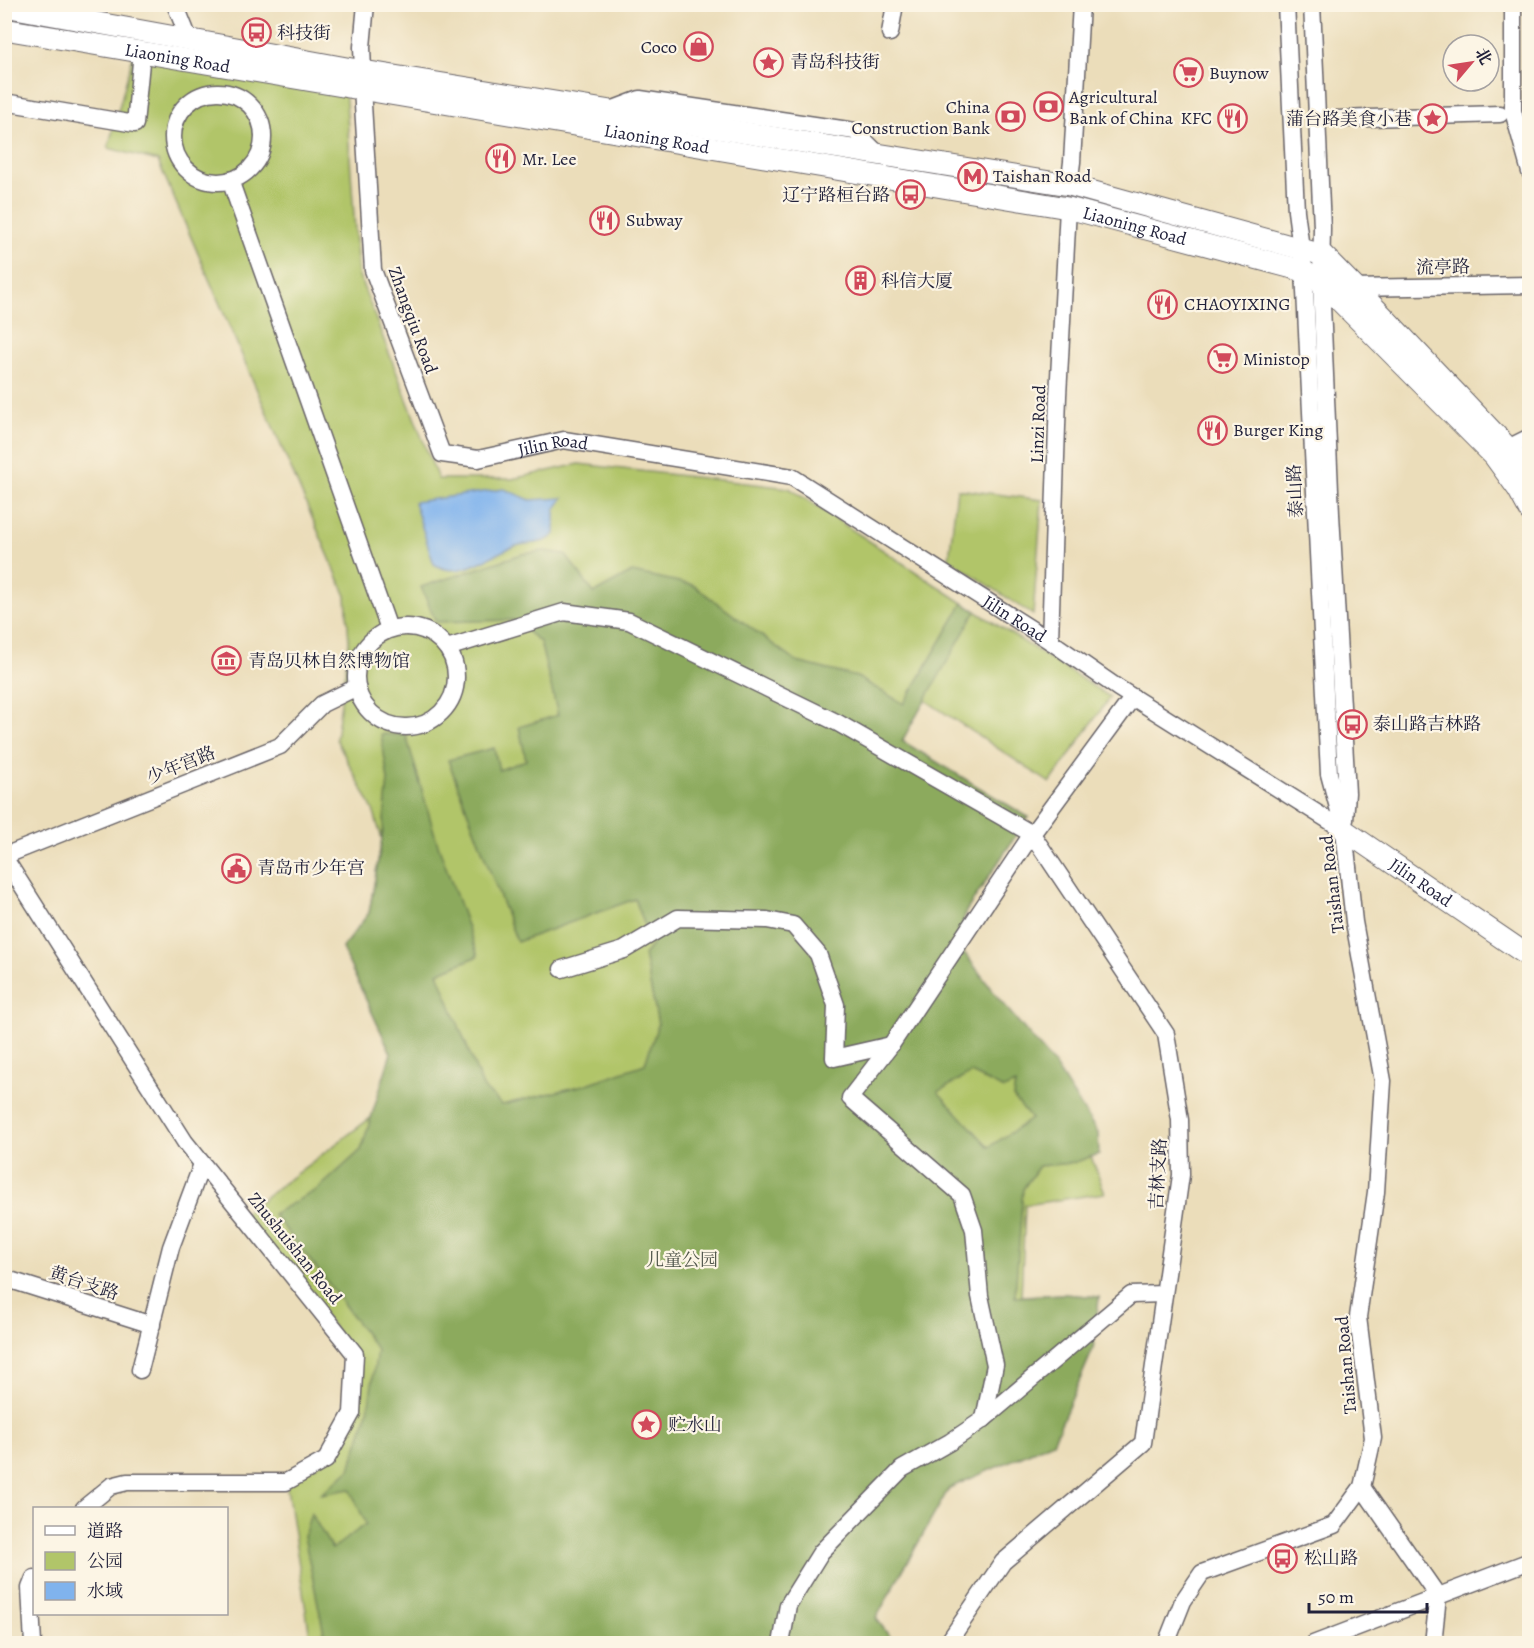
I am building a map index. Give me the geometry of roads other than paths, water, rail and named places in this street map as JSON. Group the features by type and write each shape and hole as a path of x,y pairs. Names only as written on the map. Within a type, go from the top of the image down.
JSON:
{"main road":[{"name":"Liaoning Road","path":"4,6 189,39 363,79 441,103 1068,208 1312,276"},
{"name":"Liaoning Road","path":"4,29 142,52 611,110 1069,185 1323,255"},
{"path":"1323,255 1508,448 1530,476"},
{"path":"1312,276 1494,456 1518,489 1530,511"},
{"name":"Jilin Road","path":"1344,830 1530,957"}],"street":[{"path":"175,4 189,39"},
{"name":"Zhangqiu Road","path":"366,4 362,47 373,270 442,454"},
{"path":"890,33 895,4"},
{"path":"1069,185 1081,4"},
{"path":"1286,4 1296,211 1302,249 1312,276"},
{"name":"Taishan Road","path":"1166,1644 1183,1601 1202,1573 1334,1525 1362,1487 1373,1438 1358,1317 1376,1192 1383,1082 1354,922 1344,830 1347,794 1331,514 1312,276 1323,255 1312,4"},
{"path":"1513,4 1513,111 1530,172"},
{"path":"4,102 135,124 142,52"},
{"path":"202,87 214,92 229,93 243,100 254,110 261,124 263,139 260,154 252,167 240,177 230,180 210,182 197,177 186,169 177,157 173,143 173,129 178,115 202,87"},
{"path":"1337,119 1500,114"},
{"path":"230,180 389,630"},
{"name":"Linzi Road","path":"1050,641 1058,396 1068,208"},
{"name":"流亭路","path":"1312,276 1356,290 1530,285"},
{"path":"1508,448 1530,438"},
{"name":"Jilin Road","path":"442,454 478,459 564,440 792,477 1344,830"},
{"path":"447,648 564,612 629,621 838,723 1032,834"},
{"path":"405,627 421,629 436,636 447,648 454,662 456,678 453,694 446,708 434,719 419,725 403,727 387,723 374,715 363,702 357,687 356,672 359,658 366,646 377,636 389,630 405,627"},
{"name":"少年宫路","path":"4,856 280,746 322,704 357,687"},
{"path":"984,1419 995,1365 980,1296 974,1230 962,1195 850,1098 891,1045 1032,834 1133,697"},
{"name":"吉林支路","path":"947,1644 1003,1562 1143,1443 1181,1175 1180,1120 1166,1034 1032,834"},
{"name":"Zhushuishan Road","path":"4,856 178,1132 355,1354 352,1413 326,1460 286,1482 127,1482 111,1486 86,1507"},
{"path":"562,969 624,950 678,918 767,920 793,925 818,954 836,1005 834,1058 891,1045"},
{"path":"140,1370 171,1247 202,1164"},
{"name":"黄台支路","path":"4,1278 152,1325"},
{"path":"781,1644 788,1605 821,1552 902,1469 950,1442 984,1419 1131,1295 1164,1294"},
{"path":"1362,1487 1438,1596 1433,1644"},
{"path":"1313,1644 1530,1561"},
{"path":"33,1580 30,1588 33,1644"}],"water":[{"path":"504,489 530,500 563,498 555,510 555,534 542,542 512,547 461,569 447,569 434,564 414,502"}],"place":[{"name":"科技街","path":"256,33"},
{"name":"Coco","path":"698,47"},
{"name":"青岛科技街","path":"769,62"},
{"name":"Buynow","path":"1188,73"},
{"name":"Agricultural Bank of China","path":"1048,107"},
{"name":"China Construction Bank","path":"1011,117"},
{"name":"KFC","path":"1233,118"},
{"name":"蒲台路美食小巷","path":"1433,119"},
{"name":"Mr. Lee","path":"501,159"},
{"name":"Taishan Road","path":"972,176"},
{"name":"辽宁路桓台路","path":"911,195"},
{"name":"Subway","path":"605,220"},
{"name":"科信大厦","path":"860,281"},
{"name":"CHAOYIXING","path":"1163,304"},
{"name":"Ministop","path":"1222,359"},
{"name":"Burger King","path":"1212,430"},
{"name":"青岛贝林自然博物馆","path":"227,661"},
{"name":"泰山路吉林路","path":"1352,724"},
{"name":"青岛市少年宫","path":"236,868"},
{"name":"贮水山","path":"647,1425"},
{"name":"松山路","path":"1283,1558"}],"park label":[{"name":"儿童公园","path":"682,1260"}]}
